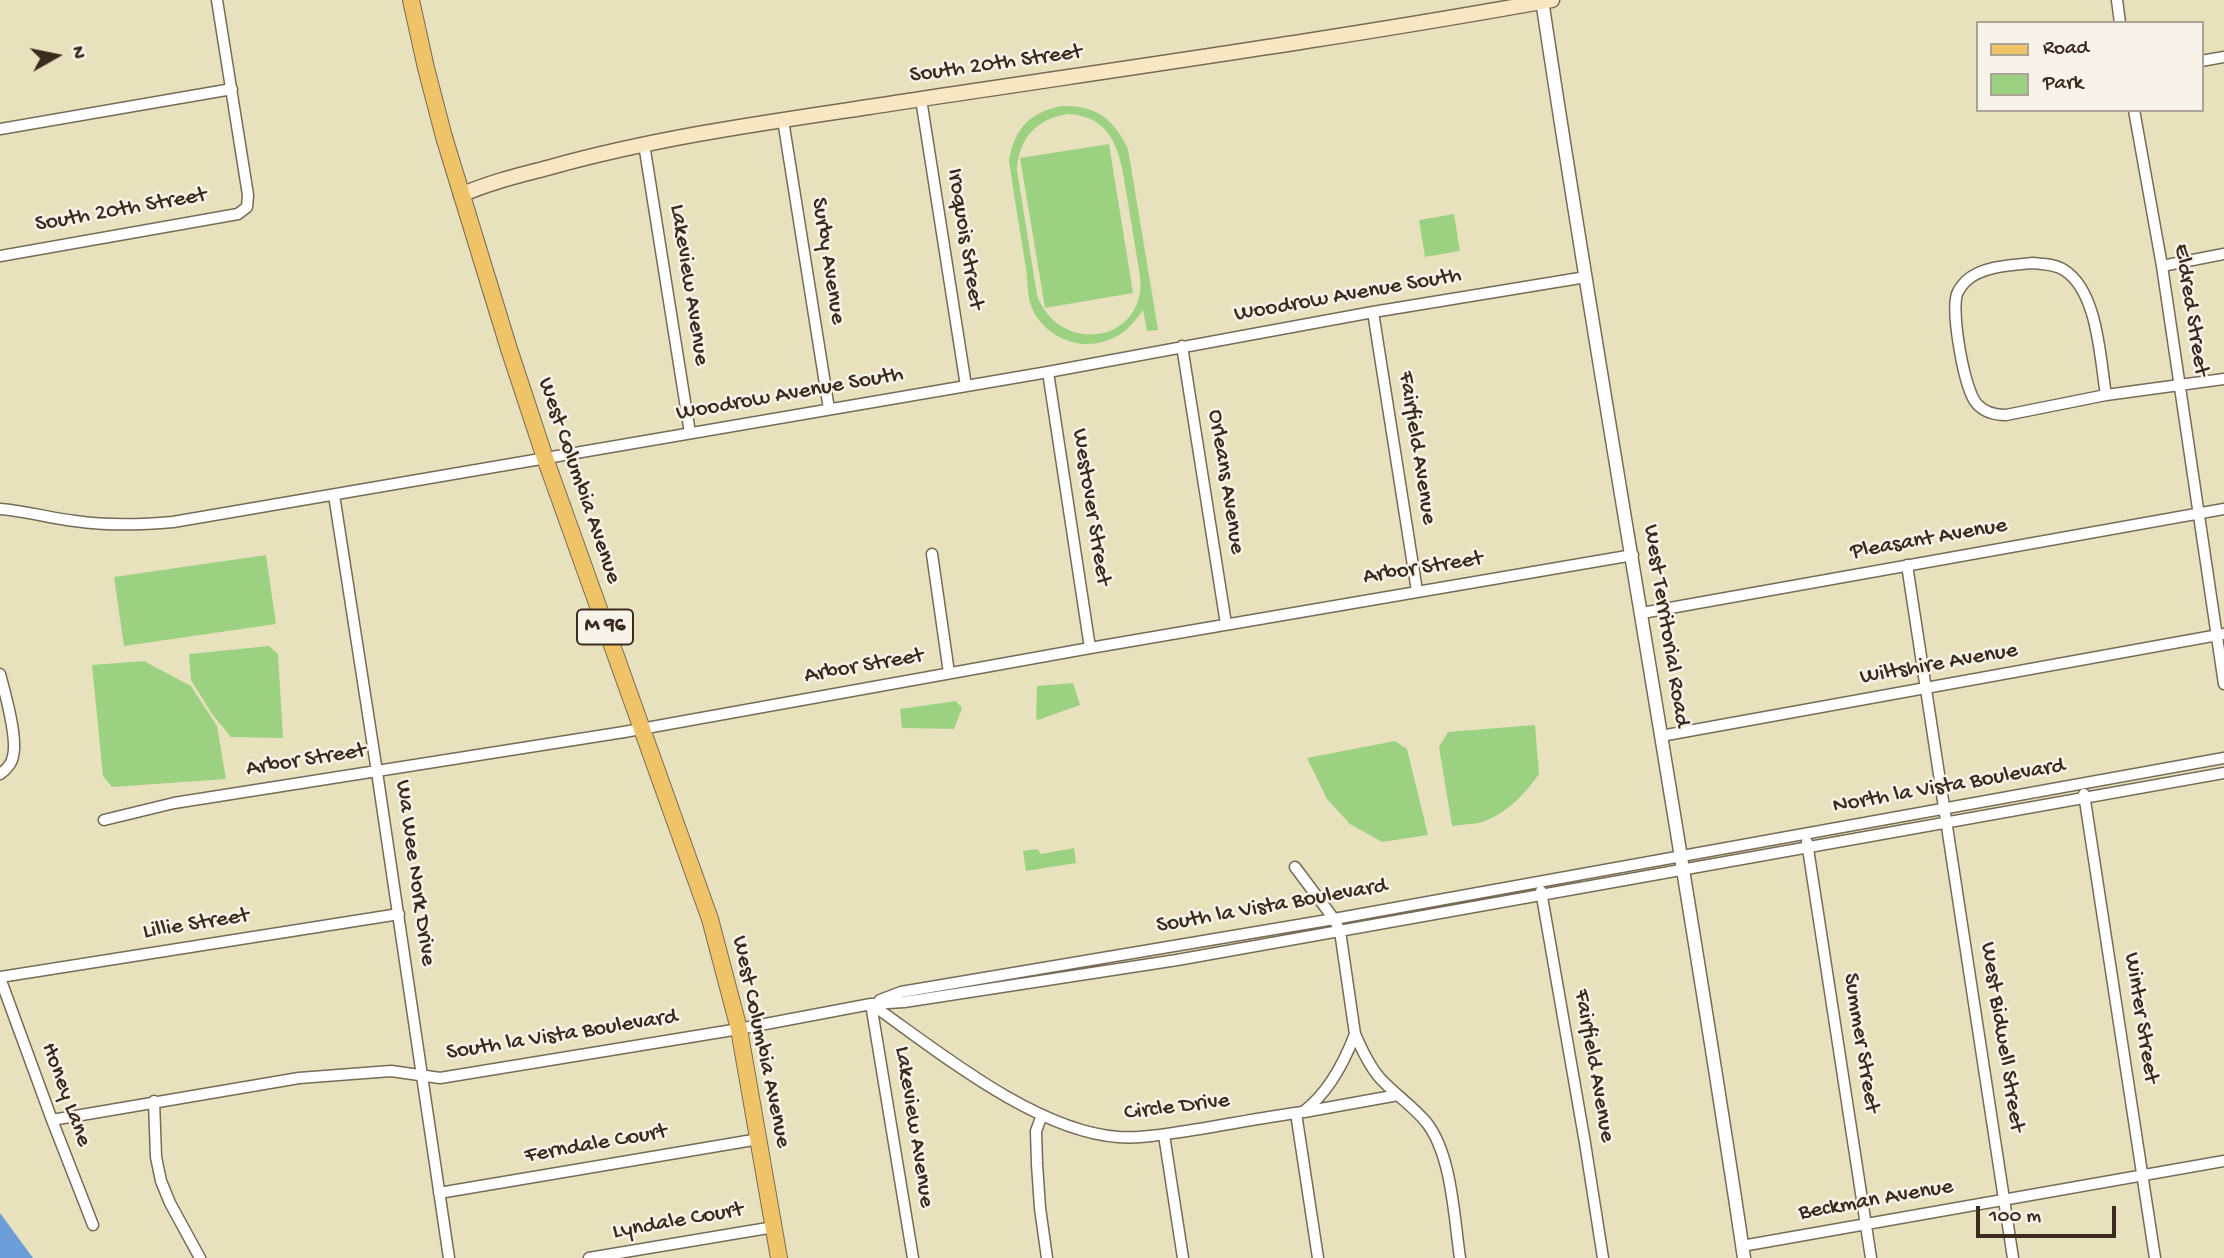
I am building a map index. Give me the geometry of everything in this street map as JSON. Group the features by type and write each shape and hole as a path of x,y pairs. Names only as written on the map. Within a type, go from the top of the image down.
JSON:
{"main road":[{"name":"West Columbia Avenue","path":"411,0 426,68 461,195 545,458 710,919 739,1028 779,1258"},
{"name":"South 20th Street","path":"461,195 578,159 644,144 783,120 1307,41 1545,1"}],"street":[{"path":"0,129 232,89 217,0"},
{"path":"2117,0 2120,21"},
{"name":"West Territorial Road","path":"1545,1 1586,277 1633,555 1743,1252"},
{"path":"2203,61 2224,57"},
{"name":"South 20th Street","path":"0,256 238,214 247,207 248,195 232,89"},
{"name":"Iroquois Street","path":"921,99 966,386"},
{"name":"Eldred Street","path":"2134,112 2181,386 2198,514 2220,635 2224,684"},
{"name":"Surby Avenue","path":"783,120 829,409"},
{"name":"Lakeview Avenue","path":"644,144 690,433"},
{"path":"2162,266 2224,254"},
{"path":"2106,396 2087,298 2078,282 2064,270 2041,264 2012,265 1983,272 1969,278 1961,286 1957,295 1956,325 1967,382 1977,404 1994,415 2224,379"},
{"name":"Woodrow Avenue South","path":"0,509 27,511 75,521 141,524 173,522 1586,277"},
{"name":"Fairfield Avenue","path":"1373,312 1417,591"},
{"name":"Orleans Avenue","path":"1182,346 1226,624"},
{"name":"Westover Street","path":"1048,372 1090,648"},
{"name":"Wa Wee Nork Drive","path":"334,495 449,1258"},
{"name":"Pleasant Avenue","path":"1642,613 2224,509"},
{"path":"932,554 949,673"},
{"name":"Arbor Street","path":"104,820 174,803 641,728 1633,555"},
{"path":"1907,565 1944,810"},
{"name":"Wiltshire Avenue","path":"1661,736 2220,635"},
{"path":"0,674 14,742 13,757 0,774"},
{"name":"North la Vista Boulevard","path":"1681,856 2224,758"},
{"name":"North la Vista Boulevard","path":"1683,870 2224,773"},
{"name":"Winter Street","path":"2083,784 2155,1258"},
{"name":"West Bidwell Street","path":"1944,810 2013,1258"},
{"name":"Summer Street","path":"1806,835 1871,1258"},
{"name":"South la Vista Boulevard","path":"871,1004 901,992 1334,919 1681,856"},
{"path":"1295,867 1340,931 1355,1034 1378,1076 1426,1122 1441,1148 1447,1168 1460,1258"},
{"name":"South la Vista Boulevard","path":"52,1120 299,1078 391,1071 440,1078 871,1004 904,1002 1177,960 1683,870"},
{"name":"Fairfield Avenue","path":"1538,881 1585,1143 1602,1258"},
{"name":"Lillie Street","path":"0,978 399,914"},
{"name":"Honey Lane","path":"0,978 93,1225"},
{"name":"Lakeview Avenue","path":"871,1004 913,1258"},
{"name":"Circle Drive","path":"871,1004 1008,1097 1042,1115 1082,1130 1119,1137 1164,1135 1398,1095"},
{"path":"1318,1258 1300,1112 1311,1106 1329,1083 1346,1057 1355,1034"},
{"path":"154,1101 156,1157 161,1181 200,1258"},
{"path":"1042,1115 1036,1130 1037,1164 1047,1258"},
{"path":"1164,1135 1183,1258"},
{"name":"Ferndale Court","path":"439,1192 759,1139"},
{"name":"Beckman Avenue","path":"1743,1252 2004,1199 2224,1161"},
{"name":"Lyndale Court","path":"589,1258 774,1227"}],"green space":[{"path":"1073,106 1094,111 1116,129 1128,149 1158,330 1147,331 1143,310 1131,325 1111,339 1095,343 1077,343 1054,334 1042,324 1031,306 1009,160 1015,139 1025,124 1050,109","holes":["1068,114 1098,123 1108,133 1119,157 1140,276 1140,293 1133,311 1122,324 1108,332 1092,334 1075,332 1060,325 1046,313 1037,295 1017,170 1021,148 1038,125"]},
{"path":"1109,144 1133,293 1045,308 1020,158"},
{"path":"1454,214 1460,251 1425,257 1419,220"},
{"path":"266,555 276,624 124,646 114,577"},
{"path":"269,646 278,654 283,738 231,737 212,714 191,680 189,654"},
{"path":"144,661 191,686 217,726 226,779 112,787 103,776 92,665"},
{"path":"1073,683 1080,705 1038,720 1036,718 1037,686"},
{"path":"956,701 962,708 954,729 902,728 900,709"},
{"path":"1535,725 1539,774 1528,788 1509,807 1485,821 1452,826 1439,747 1448,732"},
{"path":"1395,741 1407,749 1428,835 1382,842 1350,824 1327,799 1307,758"},
{"path":"1074,848 1076,863 1026,871 1023,851 1037,849 1041,854"}],"water":[{"path":"0,1213 33,1258 0,1258"}]}
